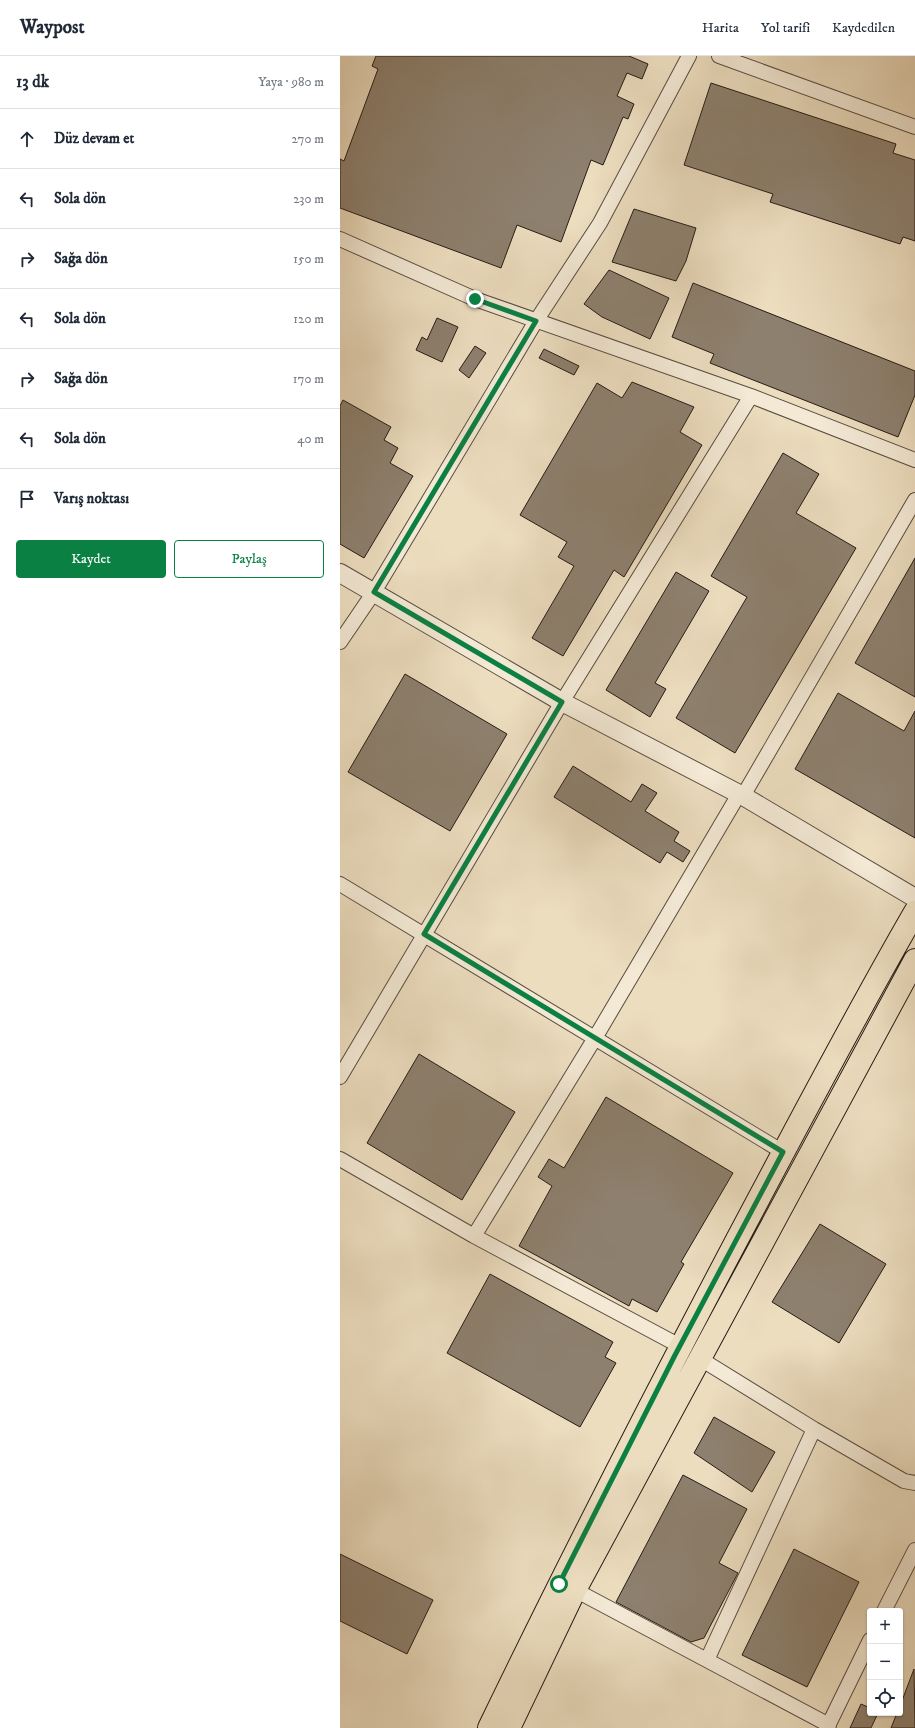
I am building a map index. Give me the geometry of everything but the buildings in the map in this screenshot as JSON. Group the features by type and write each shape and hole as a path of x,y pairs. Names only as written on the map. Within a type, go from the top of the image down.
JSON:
{"main road":[{"path":"489,1728 559,1584 680,1346 861,1006 915,912"},
{"path":"509,1728 575,1590 915,960"}],"street":[{"path":"340,642 374,592 536,321 600,223 689,56"},
{"path":"719,56 915,128"},
{"path":"340,239 475,299 751,396 915,460"},
{"path":"340,1077 562,702 751,396"},
{"path":"474,1236 742,795 915,500"},
{"path":"340,573 562,702 742,795 915,898"},
{"path":"340,884 783,1152"},
{"path":"340,1159 474,1236 680,1346"},
{"path":"699,1358 814,1429 904,1481 915,1483"},
{"path":"707,1660 814,1429"},
{"path":"886,1608 915,1550"},
{"path":"575,1590 707,1660 828,1727 868,1644"}],"route":[{"path":"475,299 536,321 374,592 562,702 424,934 783,1152 674,1357 559,1584"}]}
